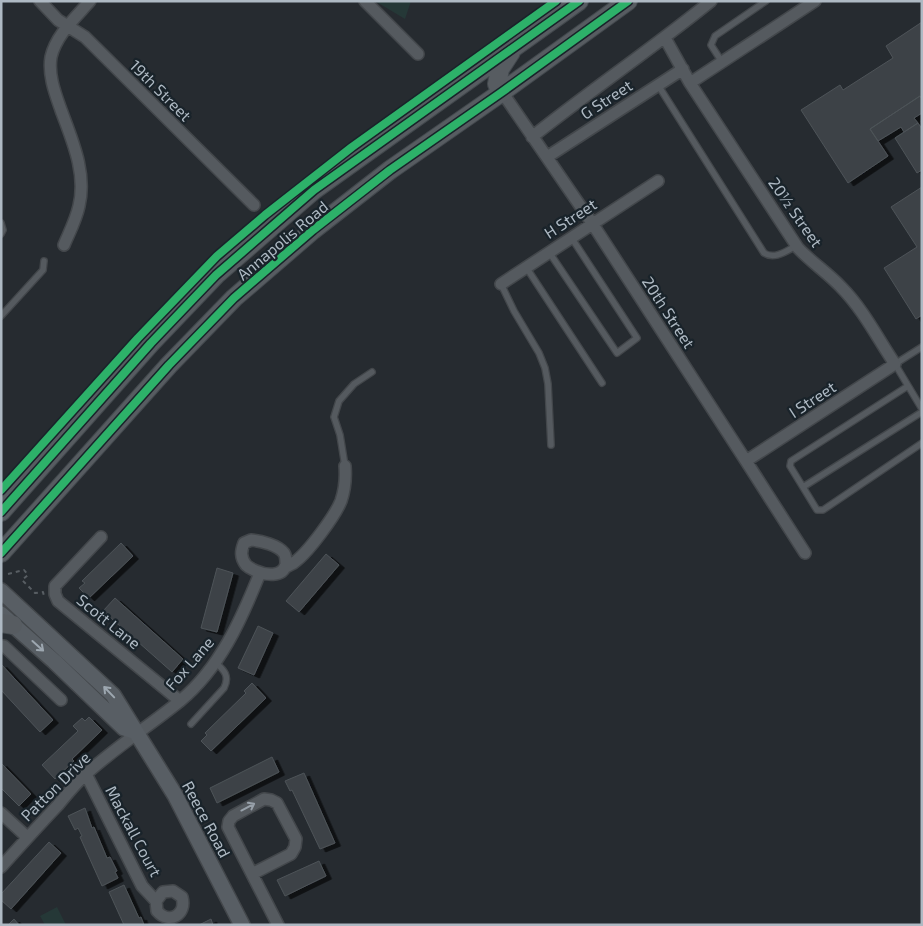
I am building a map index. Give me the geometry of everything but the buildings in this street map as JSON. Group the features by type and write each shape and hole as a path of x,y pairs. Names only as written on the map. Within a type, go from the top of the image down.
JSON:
{"main road":[{"name":"Annapolis Road","path":"1,512 145,350 216,275 314,190 578,1"},
{"name":"Annapolis Road","path":"1,553 169,365 234,298 313,230 390,170 628,1"},
{"path":"502,92 496,84 500,68 514,47"},
{"name":"Reece Road","path":"1,591 113,695 175,795 242,925"},
{"path":"5,621 124,728 137,732"}],"street":[{"name":"19th Street","path":"40,1 58,20 85,37 254,205"},
{"path":"64,246 79,206 81,185 79,165 51,79 50,65 54,50 68,26 90,1"},
{"path":"364,1 418,54"},
{"path":"532,137 583,96 665,38 711,1"},
{"path":"690,83 815,1"},
{"name":"20½ Street","path":"665,38 690,83 796,246 812,263 841,287 895,364"},
{"name":"G Street","path":"547,157 683,68"},
{"name":"20th Street","path":"502,92 592,224 746,460 804,553"},
{"name":"H Street","path":"501,284 658,181"},
{"name":"I Street","path":"746,460 895,364"},
{"path":"286,567 286,559 283,552 277,548 251,540 244,543 241,551 242,559 248,568 268,575 282,572 296,561 322,532 336,511 344,492 345,466"},
{"name":"Scott Lane","path":"101,537 55,586 55,594 58,601 180,701"},
{"name":"Fox Lane","path":"137,732 180,701 216,663 229,642 260,573"},
{"path":"1,646 4,646 61,700"},
{"name":"Patton Drive","path":"1,867 86,774 137,732"},
{"name":"Mackall Court","path":"86,774 142,886 156,900"},
{"path":"252,874 291,854 295,847 296,839 277,804 271,800 264,799 233,816 228,821 228,827 278,925"},
{"path":"1,813 28,837"}],"lane":[{"path":"722,62 710,45 714,36 766,1"},
{"path":"658,85 764,252 769,256 776,256 796,246"},
{"path":"1,223 3,230 1,234"},
{"path":"549,252 617,353 637,338 571,237"},
{"path":"1,316 42,270 44,261"},
{"path":"526,267 602,383"},
{"path":"501,284 514,311 540,353 545,368 548,384 551,445"},
{"path":"803,487 922,411 895,364 922,347"},
{"path":"345,466 340,435 334,417 339,400 354,384 372,372"},
{"path":"908,386 791,461 790,466 817,510 822,510 922,443"},
{"path":"191,724 227,683 227,676 216,663"}],"path":[{"path":"8,574 24,570 28,575 22,580 35,593 43,592 44,597 55,594"}],"green space":[{"path":"375,1 411,1 405,19"},
{"path":"57,907 66,925 45,925 40,916"}],"cycle path":[{"path":"1,490 138,338 217,256 265,215 352,147 556,1"},
{"path":"1,512 151,343 216,275 314,190 579,1"},
{"path":"1,553 169,365 234,298 313,230 390,170 628,1"}]}
